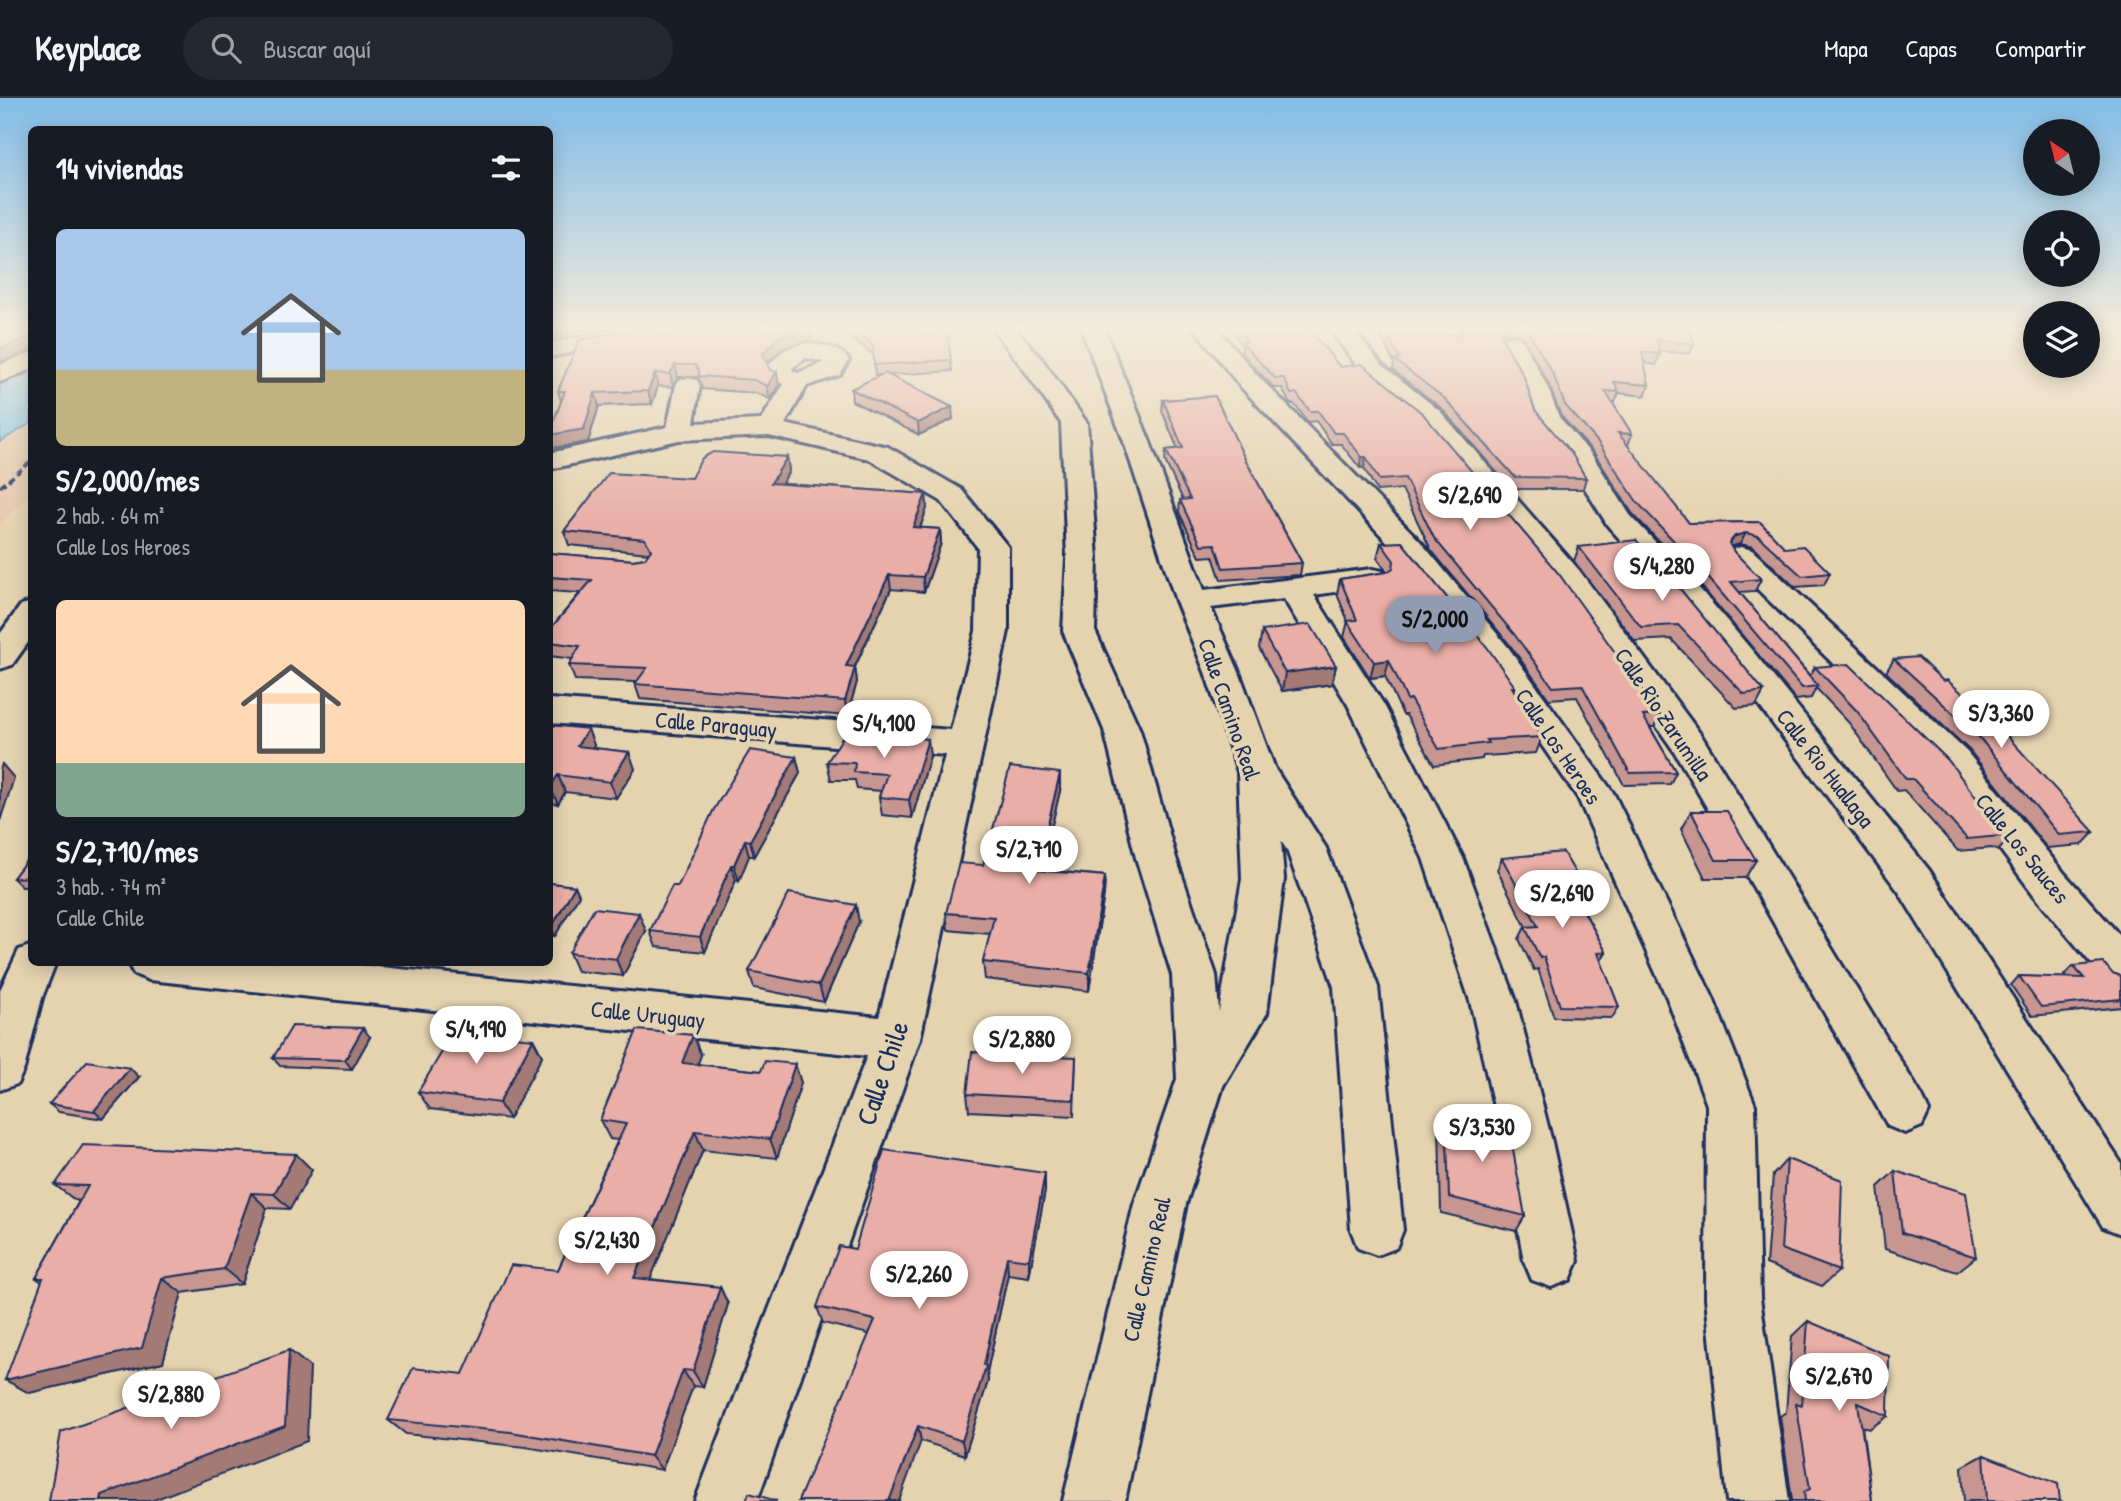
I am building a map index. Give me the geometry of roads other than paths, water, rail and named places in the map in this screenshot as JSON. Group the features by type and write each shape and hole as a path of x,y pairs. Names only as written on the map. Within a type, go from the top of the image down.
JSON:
{"street":[{"path":"679,432 687,393"},
{"path":"769,428 790,393"},
{"path":"1053,393 1074,423 1082,558 1079,631 1122,730 1156,858 1194,975 1201,1079"},
{"name":"Calle Camino Real","path":"1094,1501 1160,1204 1201,1079 1244,1013 1262,879 1257,772 1222,672 1192,601 1119,393"},
{"name":"Calle Los Heroes","path":"1261,393 1409,547 1496,654 1595,794 1690,998 1731,1105 1733,1298 1758,1501"},
{"name":"Calle Rio Zarumilla","path":"1402,393 1431,417 1576,588 1688,744 1905,1111"},
{"name":"Calle Rio Huallaga","path":"1538,393 1548,419 1582,461 1618,520 1688,595 1743,661 1914,881 2121,1209"},
{"name":"Calle Chile","path":"553,460 679,432 769,428 878,453 951,495 993,547 992,631 897,1039 726,1501"},
{"name":"Calle Los Sauces","path":"1741,556 1954,761 2049,884 2121,967"},
{"path":"1192,601 1372,578"},
{"path":"1294,589 1366,705 1443,858 1493,1001 1527,1142 1551,1261"},
{"path":"0,658 28,618"},
{"name":"Calle Paraguay","path":"553,711 966,744"},
{"path":"1257,772 1306,848 1356,987 1377,1230"},
{"path":"0,1069 19,998 32,966"},
{"name":"Calle Uruguay","path":"188,966 897,1039"}],"water":[{"path":"0,393 28,393 28,425 0,442"}],"railway":[{"path":"0,487 28,464"}]}
